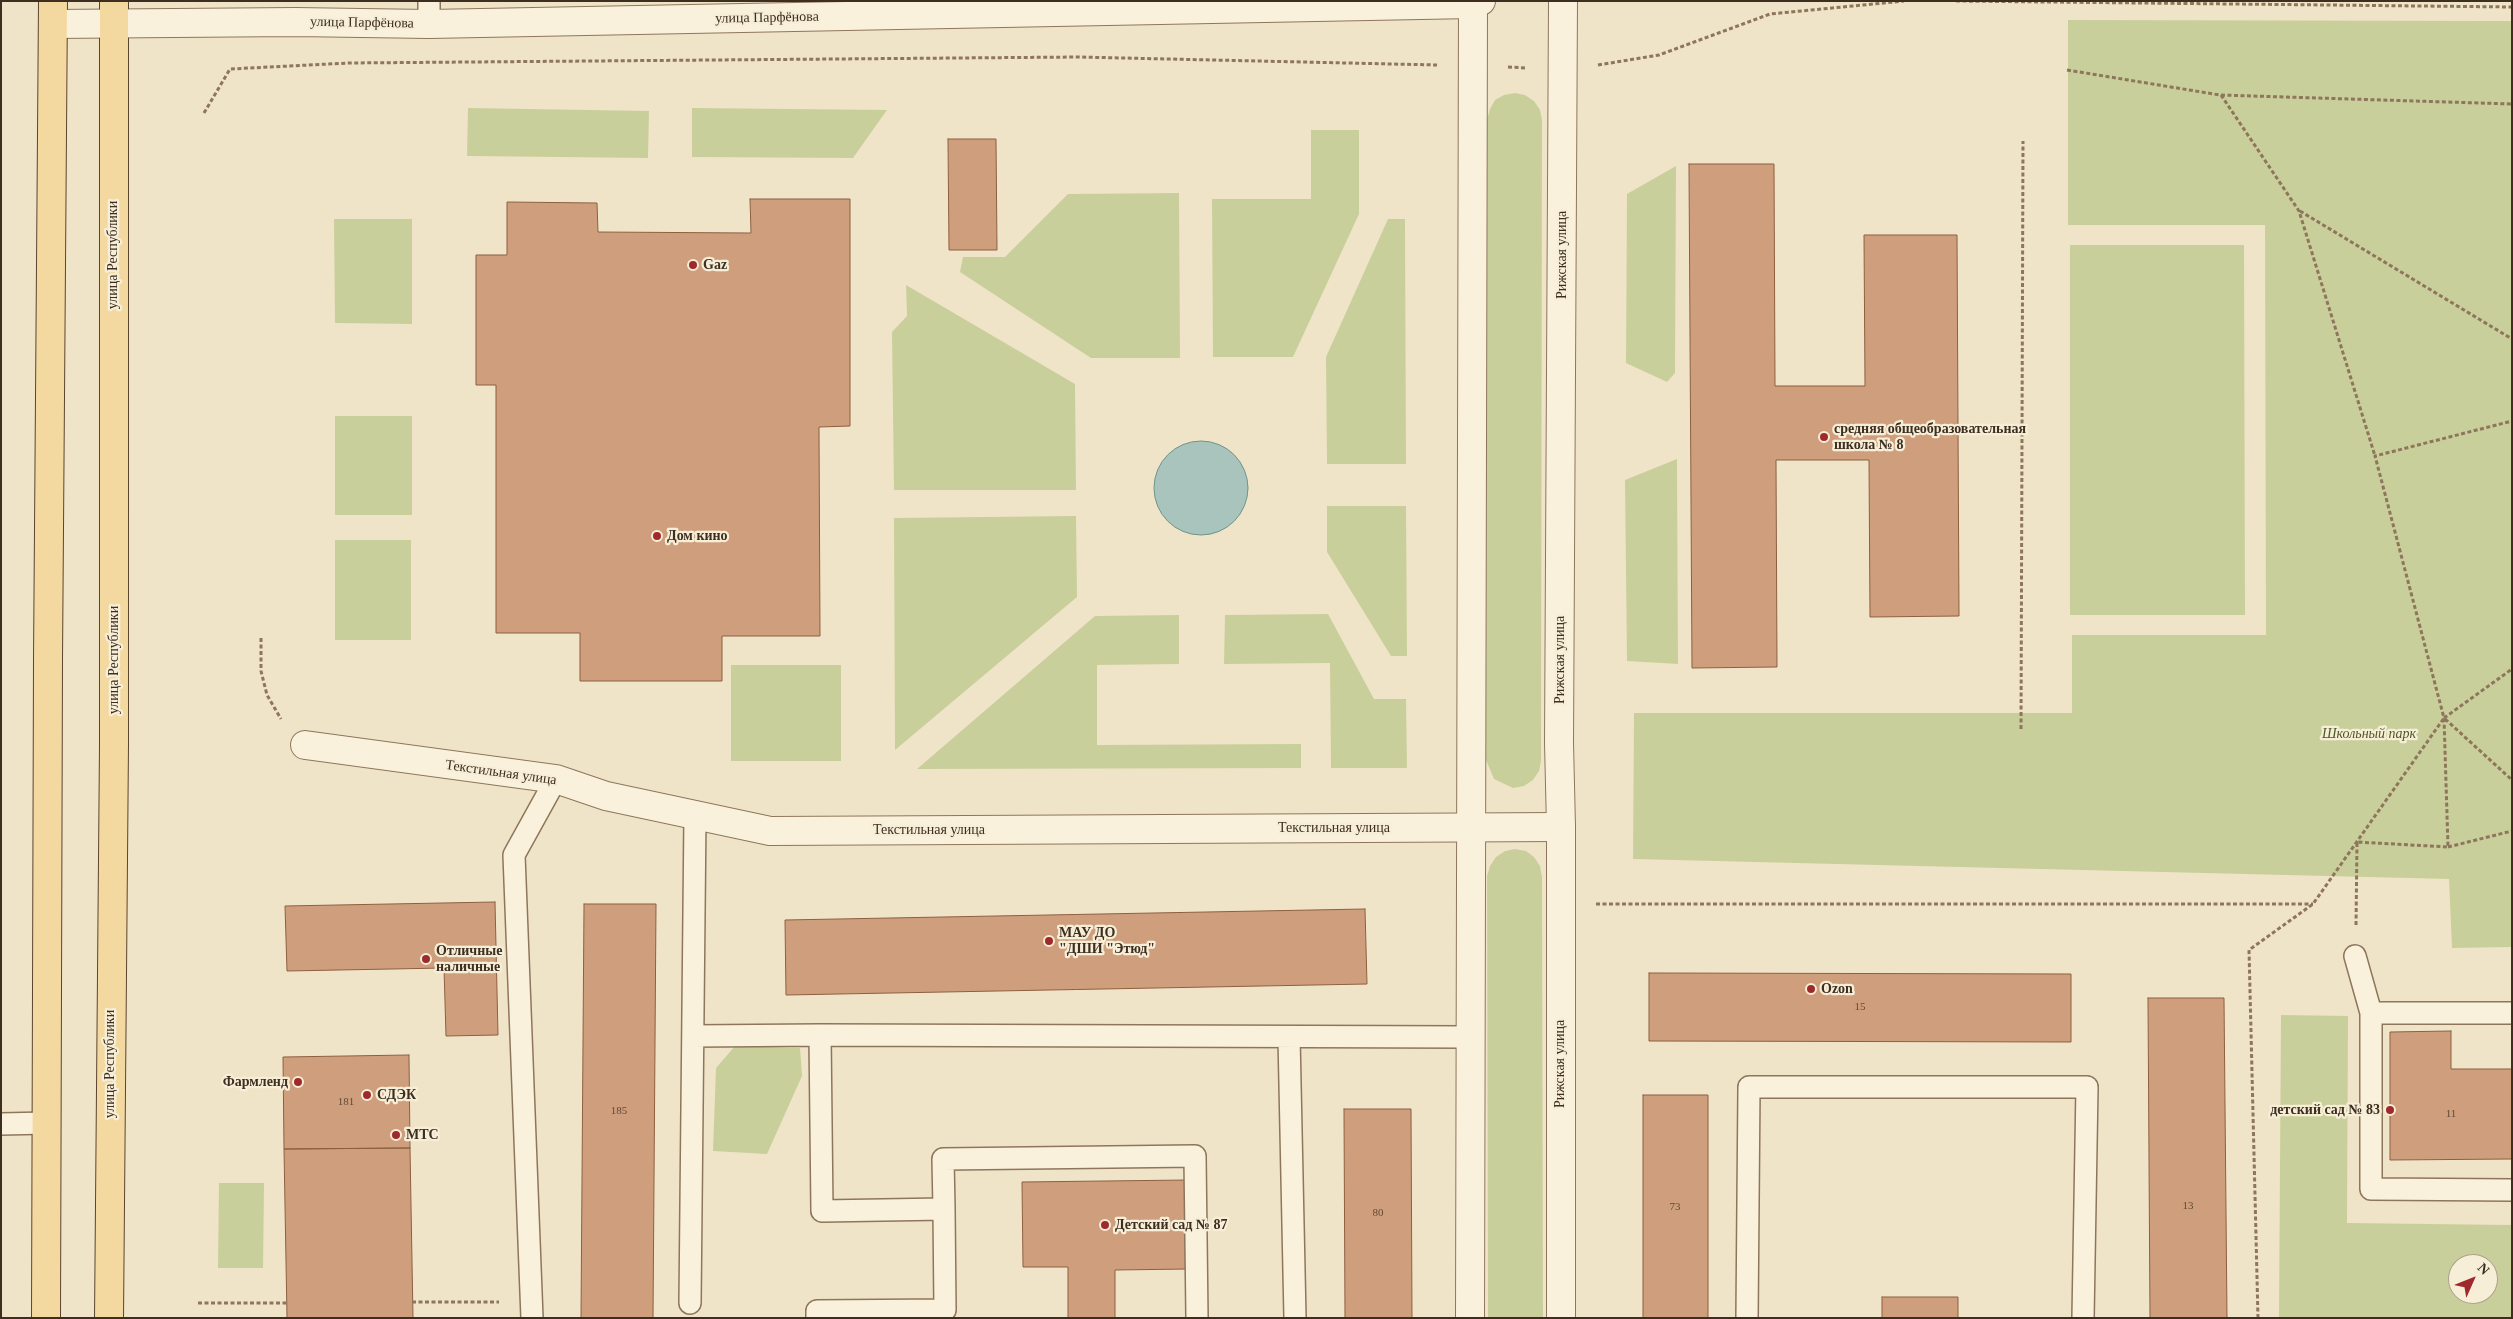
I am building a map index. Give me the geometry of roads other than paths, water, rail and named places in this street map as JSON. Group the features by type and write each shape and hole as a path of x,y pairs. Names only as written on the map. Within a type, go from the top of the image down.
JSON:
{"main road":[{"path":"46,1318 53,13"},
{"name":"улица Республики","path":"109,1318 114,744 114,13"}],"street":[{"name":"Рижская улица","path":"1561,1318 1561,827 1559,733 1563,1"},
{"name":"улица Парфёнова","path":"53,13 114,13 295,22 429,13 1476,2"},
{"path":"1470,1318 1473,66 1476,2"},
{"name":"Текстильная улица","path":"306,745 556,779 606,796 770,831 1561,827"}],"lane":[{"path":"532,1310 514,856 556,779"},
{"path":"690,1303 695,815"},
{"path":"2355,956 2372,1012 2371,1189 2512,1190"},
{"path":"2372,1012 2512,1013"},
{"path":"820,1035 822,1211 944,1209"},
{"path":"693,1036 1470,1038"},
{"path":"1289,1037 1295,1318"},
{"path":"1747,1318 1748,1087 2087,1087 2083,1318"},
{"path":"1,1124 47,1124"},
{"path":"817,1318 817,1311 945,1310 943,1159 1196,1156 1198,1318"}],"water":[{"path":"1201,441 1219,445 1234,455 1244,470 1248,488 1244,506 1234,521 1219,531 1201,535 1183,531 1168,521 1158,506 1154,488 1158,470 1168,455 1183,445"}],"place":[{"name":"Gaz","path":"693,265"},
{"name":"средняя общеобразовательная школа № 8","path":"1824,437"},
{"name":"Дом кино","path":"657,536"},
{"name":"МАУ ДО \"ДШИ \"Этюд\"","path":"1049,941"},
{"name":"Отличные наличные","path":"426,959"},
{"name":"Ozon","path":"1811,989"},
{"name":"Фармленд","path":"298,1082"},
{"name":"СДЭК","path":"367,1095"},
{"name":"детский сад № 83","path":"2390,1110"},
{"name":"МТС","path":"396,1135"},
{"name":"Детский сад № 87","path":"1105,1225"}],"park label":[{"name":"Школьный парк","path":"2369,734"}]}
